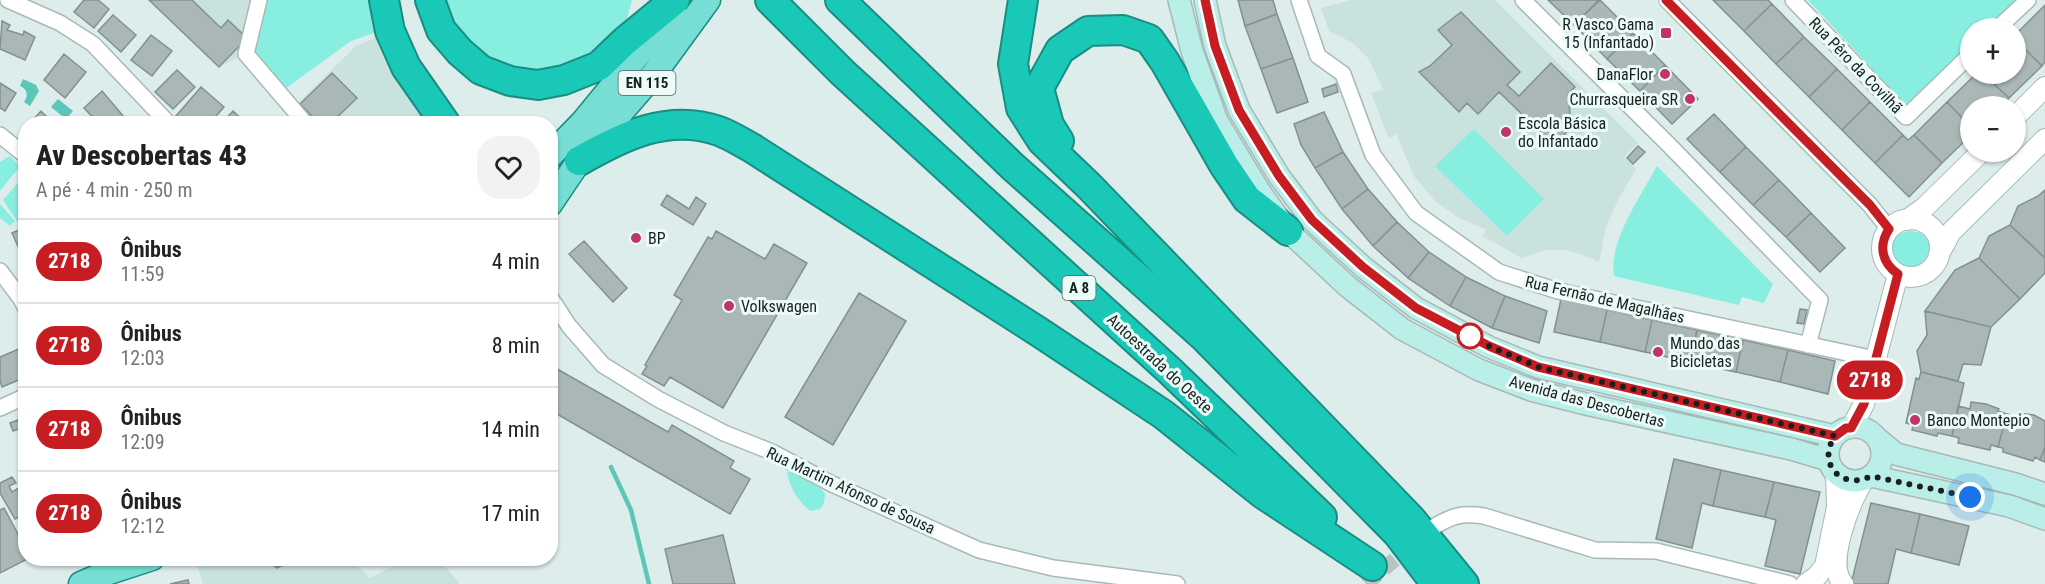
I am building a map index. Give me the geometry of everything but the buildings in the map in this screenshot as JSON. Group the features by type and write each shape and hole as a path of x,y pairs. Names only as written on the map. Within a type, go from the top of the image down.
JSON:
{"highway":[{"path":"384,0 390,31 406,67 440,116"},
{"path":"430,0 441,30 460,52 481,70 510,81 538,85 564,80 599,66 625,41 675,0"},
{"path":"840,0 1012,166 1203,336 1398,534 1436,584"},
{"path":"1023,0 1013,64 1021,108 1042,141 1089,186 1411,519 1464,584"},
{"name":"Autoestrada do Oeste","path":"776,7 843,73 1170,371 1379,575"},
{"path":"1089,186 1049,125 1039,88 1060,50 1088,31 1123,30 1149,39 1165,62 1224,165 1247,199 1288,231"},
{"path":"579,162 616,140 653,128 689,123 720,131 752,148 1040,332 1164,415 1263,494 1379,575"}],"main road":[{"name":"EN 115","path":"558,148 584,122 683,0"},
{"name":"EN 115","path":"558,192 579,162 654,74 708,0"},
{"name":"Avenida das Descobertas","path":"1179,0 1197,66 1217,121 1258,189 1288,231 1347,286 1402,329 1479,370 1531,390 1791,449 1832,467"},
{"name":"Avenida das Descobertas","path":"1205,0 1215,46 1239,110 1279,176 1312,220 1363,267 1416,308 1489,346 1538,367 1858,433 1896,454 2015,483 2045,494"},
{"path":"1197,66 1219,58"},
{"path":"1867,478 1881,464 1883,455 1858,433 1828,451 1832,467 1845,480 1867,478 1998,503 2045,519"},
{"path":"81,584 127,566"}],"street":[{"path":"8,0 60,23 93,44 161,116"},
{"path":"259,0 246,54 299,116"},
{"name":"Rua Fernão de Magalhães","path":"1299,0 1318,56 1343,74 1373,155 1416,213 1499,272 1558,291 1875,358"},
{"path":"1523,0 1670,145 1820,300 1808,345"},
{"path":"1666,0 1870,205 1889,229"},
{"name":"Rua Pêro da Covilhã","path":"1793,0 1906,117 1960,65"},
{"path":"2009,18 2028,0"},
{"path":"2026,106 2045,87"},
{"path":"0,135 18,150"},
{"path":"1939,254 1938,240 1929,226 1919,220 1898,222 1884,236 1883,256 1888,266 1898,274 1914,277 1925,273 1935,263 1951,232 2041,147"},
{"path":"1907,220 1925,207 1971,162"},
{"path":"0,271 18,295"},
{"path":"1858,433 1875,358 1898,274"},
{"name":"Rua Martim Afonso de Sousa","path":"558,315 603,365 668,404 724,433 772,452 832,484 979,550 1053,568 1177,584"},
{"path":"0,408 18,400"},
{"path":"1806,584 1825,566 1837,507 1832,467"},
{"path":"1843,584 1836,570 1837,557 1849,508 1867,478"},
{"path":"1435,526 1452,516 1468,514 1484,516 1595,550 1656,551 1790,584"}],"shaded area":[{"path":"149,0 259,0 246,54 219,67"},
{"path":"259,0 377,0 383,30 351,41 285,89 246,54"},
{"path":"432,0 632,0 620,46 543,84 460,52"},
{"name":"Escola Básica do Infantado","path":"1351,0 1495,0 1638,143 1624,157 1636,169 1606,227 1599,262 1564,250 1546,250 1522,258 1482,236 1486,230 1459,218 1435,201 1414,176 1396,134 1389,138 1371,93 1383,89 1368,58 1353,43 1329,31 1321,8"},
{"path":"1808,0 2017,0 1998,18 1960,18 1960,54 1906,105"},
{"path":"378,37 428,116 308,116 297,104 356,46"},
{"path":"23,79 36,85 39,91 30,106 24,102 26,92 20,86"},
{"path":"58,99 73,111 69,116 62,116 51,107"},
{"path":"1474,129 1544,199 1507,236 1435,166"},
{"path":"10,156 18,164 18,168 0,191 0,162"},
{"path":"1657,166 1773,284 1764,303 1742,297 1739,305 1614,276 1613,263 1621,234"},
{"path":"18,182 18,223 3,200"},
{"path":"0,204 15,221 10,226 0,218"},
{"path":"1911,231 1919,232 1926,237 1931,244 1931,260 1926,267 1919,272 1911,273 1903,272 1896,267 1891,260 1890,252 1891,244 1896,237 1903,232"},
{"path":"790,471 818,485 825,494 824,503 820,509 810,511 798,499 788,479 787,473"},
{"path":"197,566 357,566 370,578 393,566 445,566 460,584 203,584"}],"waterway":[{"path":"611,467 631,510 649,584"}],"tunnel":[{"path":"1366,584 1412,545"}],"bus line":[{"name":"2718","path":"1205,0 1215,46 1239,110 1279,176 1312,220 1363,267 1416,308 1489,346 1538,367 1835,436 1846,428 1851,428 1864,404 1876,351 1898,274 1888,266 1883,256 1884,236 1889,229 1870,205 1666,0"}],"place":[{"name":"R Vasco Gama 15 (Infantado)","path":"1666,33"},
{"name":"DanaFlor","path":"1665,74"},
{"name":"Churrasqueira SR","path":"1690,99"},
{"name":"Escola Básica do Infantado","path":"1506,132"},
{"name":"BP","path":"636,238"},
{"name":"Volkswagen","path":"729,306"},
{"name":"Mundo das Bicicletas","path":"1658,352"},
{"name":"Banco Montepio","path":"1915,420"}],"route":[{"path":"1470,336 1538,367 1835,436 1828,451 1828,460 1836,474 1845,480 1863,481 1871,476 1970,497"}]}
